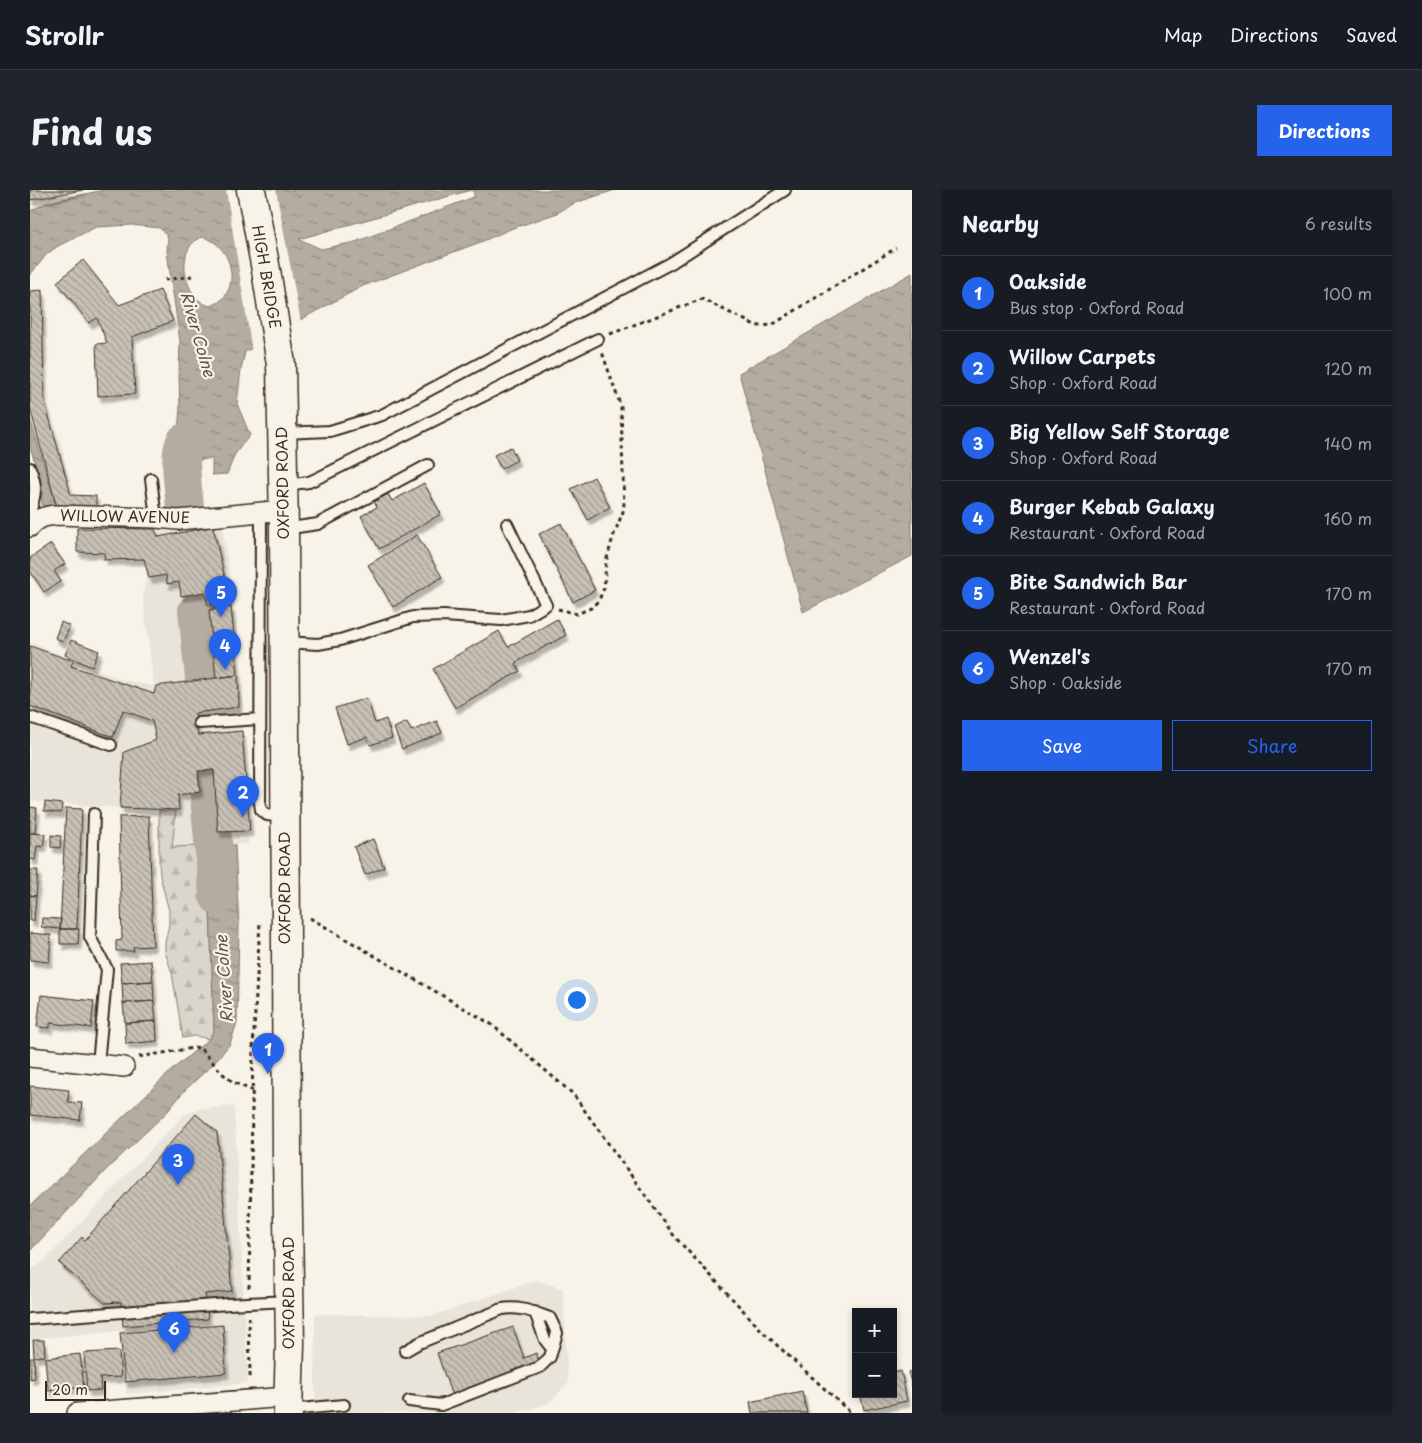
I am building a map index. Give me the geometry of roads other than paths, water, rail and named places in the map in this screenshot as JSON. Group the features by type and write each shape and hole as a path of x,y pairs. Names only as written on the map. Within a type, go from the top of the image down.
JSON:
{"main road":[{"name":"HIGH BRIDGE","path":"250,190 266,270 281,364"},
{"name":"OXFORD ROAD","path":"281,364 282,433 278,509 284,642 290,1301 288,1406"}],"street":[{"name":"WILLOW AVENUE","path":"30,527 34,522 35,512 178,520 278,509"},
{"path":"30,1057 124,1068"},
{"path":"77,1413 135,1411 257,1399 288,1406"}],"lane":[{"path":"282,433 330,431 382,415 672,263 785,190"},
{"path":"285,817 267,815 261,810 260,719 278,509 309,482 598,339"},
{"path":"278,509 318,524 428,465"},
{"path":"30,468 36,482 35,512"},
{"path":"151,479 156,518"},
{"path":"284,642 318,644 340,640 413,617 444,616 501,620 530,615 546,605 507,524"},
{"path":"30,717 110,745"},
{"path":"199,723 260,719"},
{"path":"94,814 90,937 107,969 98,1064"},
{"path":"30,1320 248,1302 290,1301"},
{"path":"405,1350 502,1309 522,1308 535,1312 545,1340 552,1348 550,1357 540,1367 441,1404 408,1400"},
{"path":"288,1406 344,1405"}],"water":[{"path":"103,190 471,190 615,190 575,203 555,214 513,228 363,286 245,352 237,404 250,435 235,454 227,474 212,475 212,458 195,461 194,490 173,493 167,448 178,432 180,341 167,252 168,237 160,228 132,225 96,227 58,246 47,254 30,275 30,211 46,203","holes":["471,190 474,193 474,197 355,242 321,249 299,239","202,237 213,241 221,249 227,258 230,269 231,280 228,291 221,300 211,306 202,302 194,295 186,274 185,262 187,251 193,243"]},
{"path":"912,273 912,556 803,612 739,373"},
{"path":"30,418 57,508 42,505 41,481 30,447"},
{"path":"235,845 239,928 237,1023 230,1044 212,1065 184,1091 168,1111 107,1169 30,1251 30,1206 173,1069 209,1039 214,1030 208,846"}],"waterway":[{"name":"River Colne","path":"185,442 181,456 185,508"},
{"name":"River Colne","path":"197,611 204,678"},
{"name":"River Colne","path":"207,774 218,896"}],"place":[{"name":"Bite Sandwich Bar","path":"221,617"},
{"name":"Burger Kebab Galaxy","path":"225,670"},
{"name":"Willow Carpets","path":"243,817"},
{"name":"Oakside","path":"268,1074"},
{"name":"Big Yellow Self Storage","path":"178,1185"},
{"name":"Wenzel's","path":"174,1353"}]}
